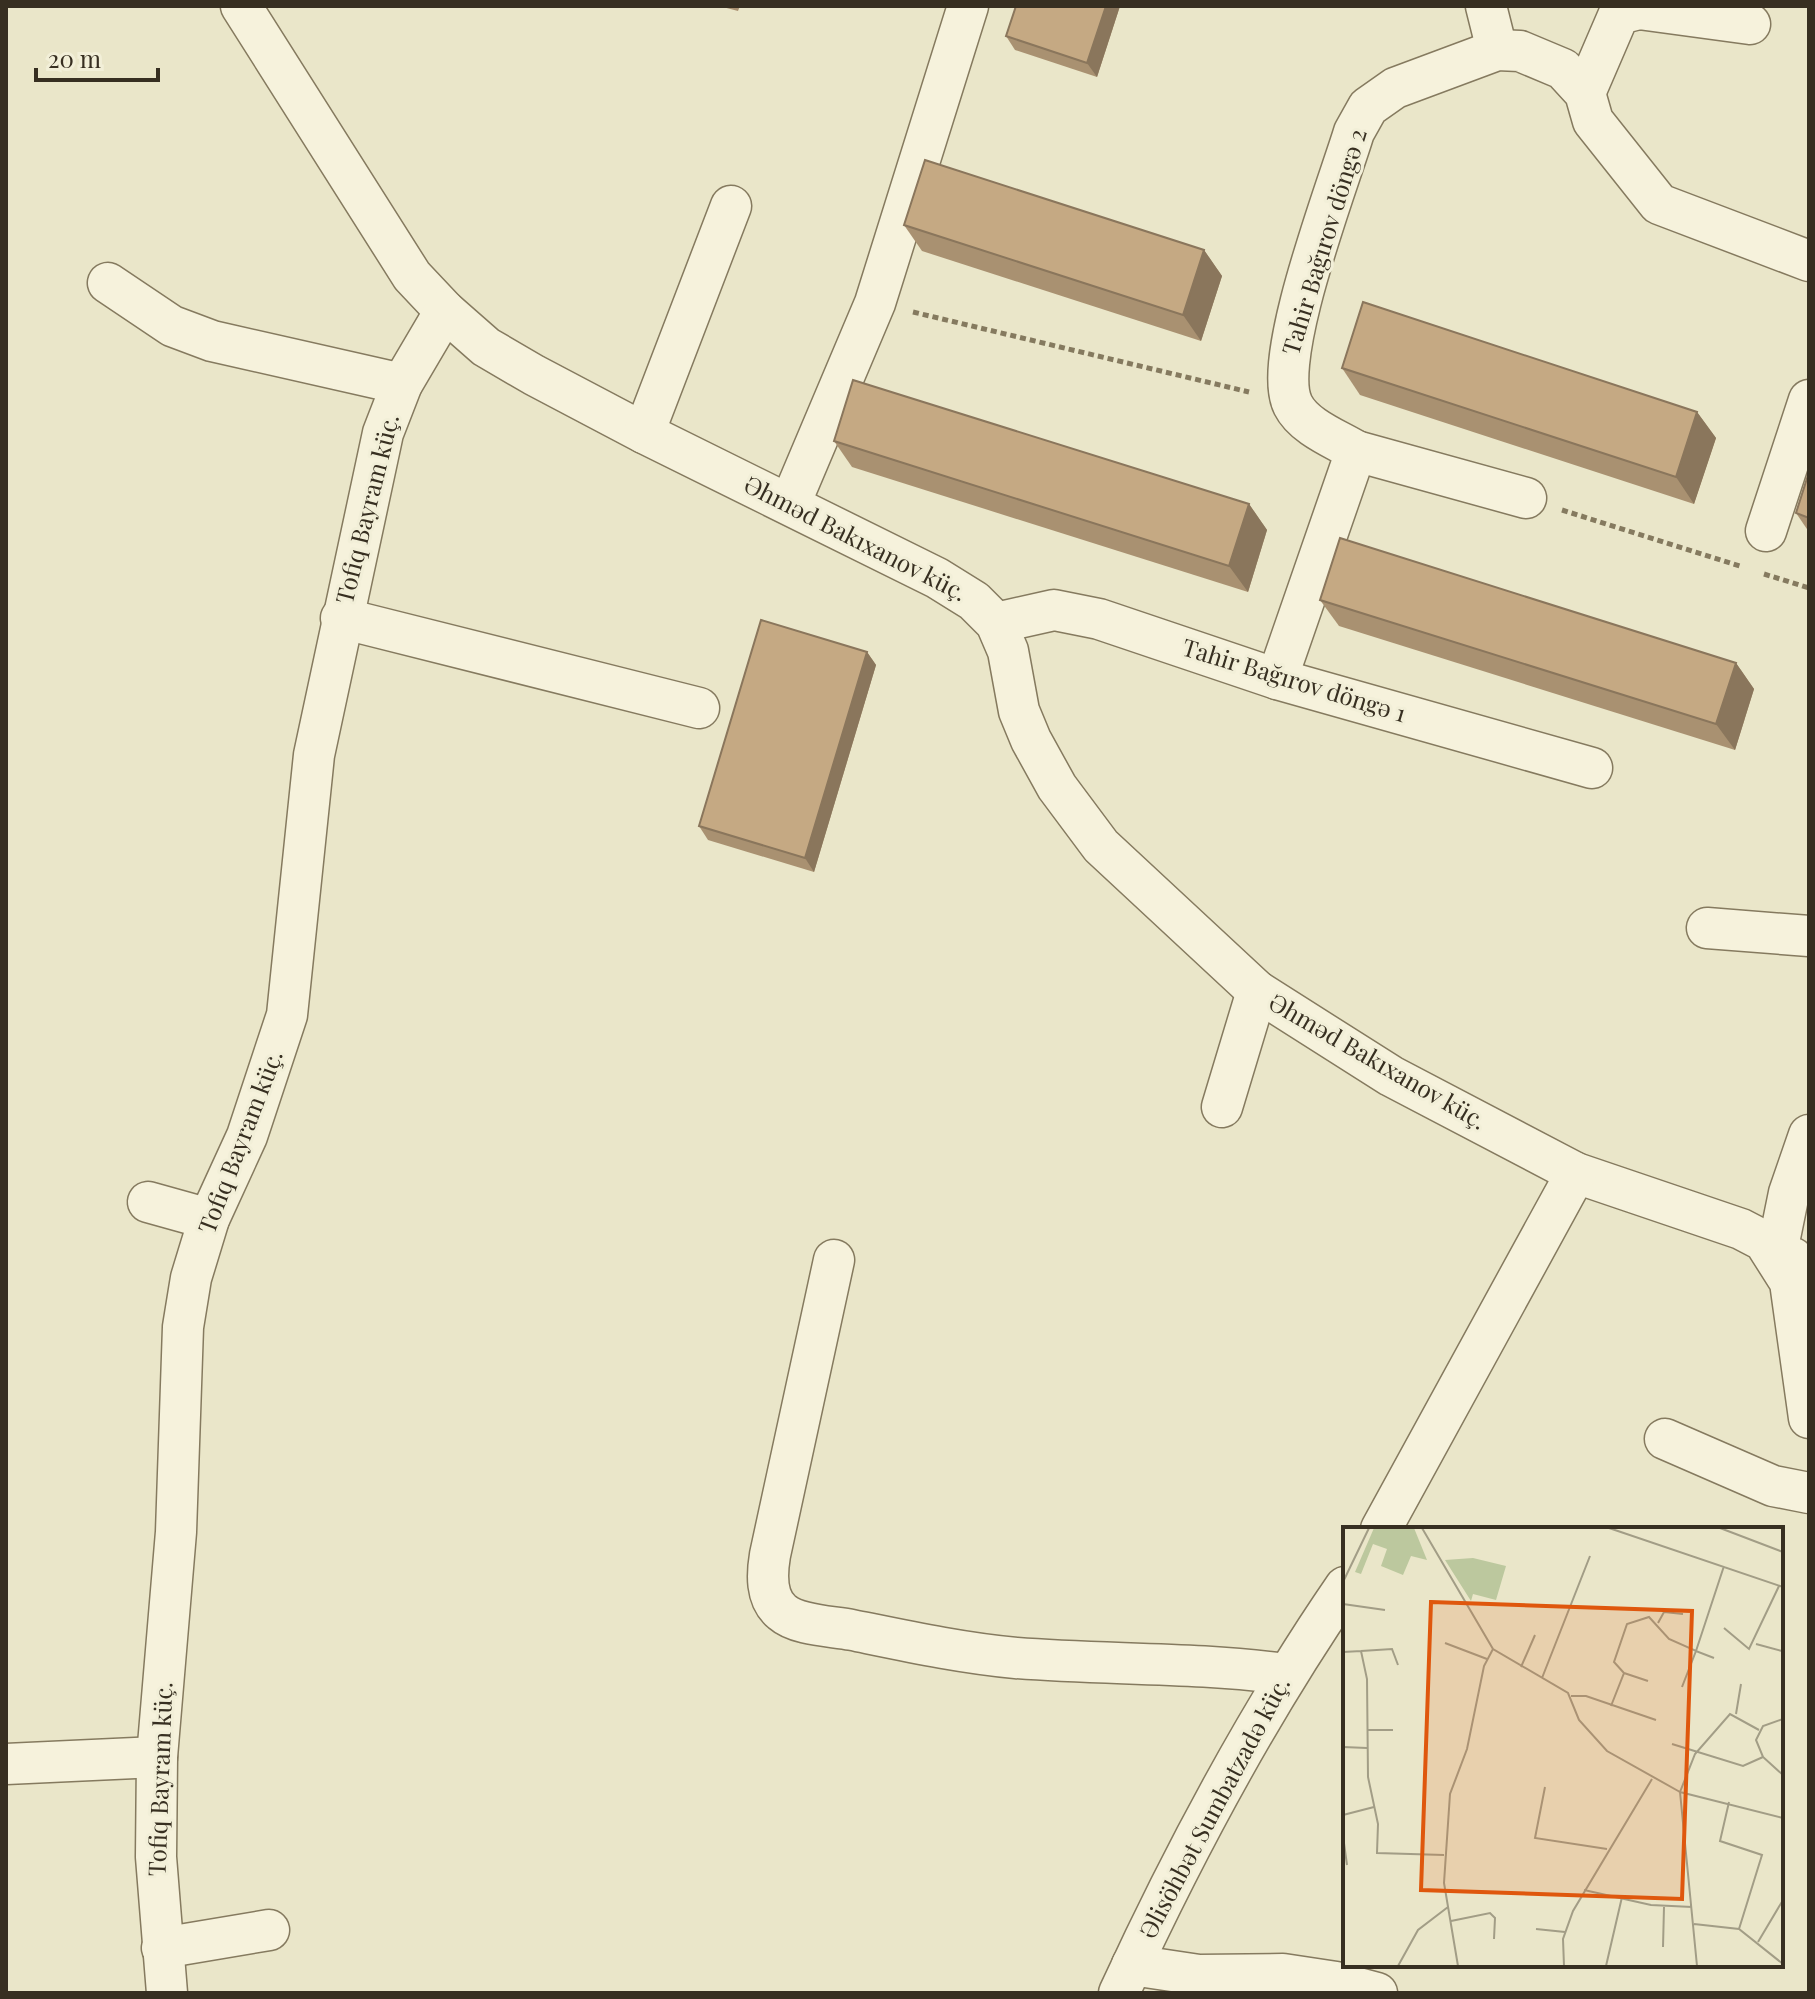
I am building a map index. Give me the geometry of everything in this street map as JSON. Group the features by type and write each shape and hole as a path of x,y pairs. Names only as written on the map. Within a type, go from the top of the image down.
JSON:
{"street":[{"name":"Əhməd Bakıxanov küç.","path":"241,6 412,276 445,311 486,347 644,433 937,578 974,601 996,623 1008,651 1019,711 1057,787 1101,846 1257,991 1391,1076 1576,1173 1741,1229 1792,1258 1790,1282 1809,1418"},
{"path":"790,504 875,303 968,6"},
{"path":"1486,6 1497,50 1520,51 1563,69 1585,93 1593,121 1659,204 1809,261"},
{"path":"1585,93 1619,14 1639,9 1750,24"},
{"name":"Tahir Bağırov döngə 2","path":"1293,405 1286,372 1292,334 1354,132 1368,107 1395,88 1497,50"},
{"path":"644,433 731,206"},
{"path":"108,283 172,326 212,341 402,384"},
{"name":"Tofiq Bayram küç.","path":"167,1993 156,1857 157,1757 176,1532 183,1327 191,1278 209,1219 247,1136 287,1015 314,755 383,433 402,384 445,311"},
{"path":"1766,531 1809,400"},
{"path":"1293,405 1311,425 1356,451 1526,498"},
{"path":"1277,679 1356,451"},
{"name":"Tahir Bağırov döngə 1","path":"996,623 1054,610 1084,616 1277,679 1592,768"},
{"path":"341,618 699,708"},
{"path":"1707,928 1809,936"},
{"path":"1222,1107 1257,991"},
{"path":"1792,1258 1789,1193 1809,1135"},
{"path":"1382,1527 1576,1173"},
{"path":"148,1202 209,1219"},
{"path":"834,1260 770,1555 767,1579 772,1599 781,1612 798,1619 853,1630 1013,1657 1236,1668 1285,1674"},
{"path":"1665,1439 1773,1486 1809,1493"},
{"name":"Əlisöhbət Sumbatzadə küç.","path":"1125,1979 1241,1749 1285,1674 1343,1590"},
{"path":"6,1764 157,1757"},
{"path":"162,1948 269,1930"},
{"path":"1125,1979 1283,1974 1336,1982 1377,1993"}],"path":[{"path":"875,303 1207,380 1293,405"},
{"path":"1526,498 1809,588"}],"building":[{"path":"1016,6 1106,6 1087,63 1006,36"},
{"path":"925,160 1204,250 1183,315 904,225"},
{"path":"1363,302 1697,412 1676,477 1342,368"},
{"path":"853,380 1249,504 1229,566 834,441"},
{"path":"1809,472 1809,518 1796,513"},
{"path":"1340,538 1736,663 1716,724 1320,600"},
{"path":"761,620 867,652 805,858 699,826"}]}
